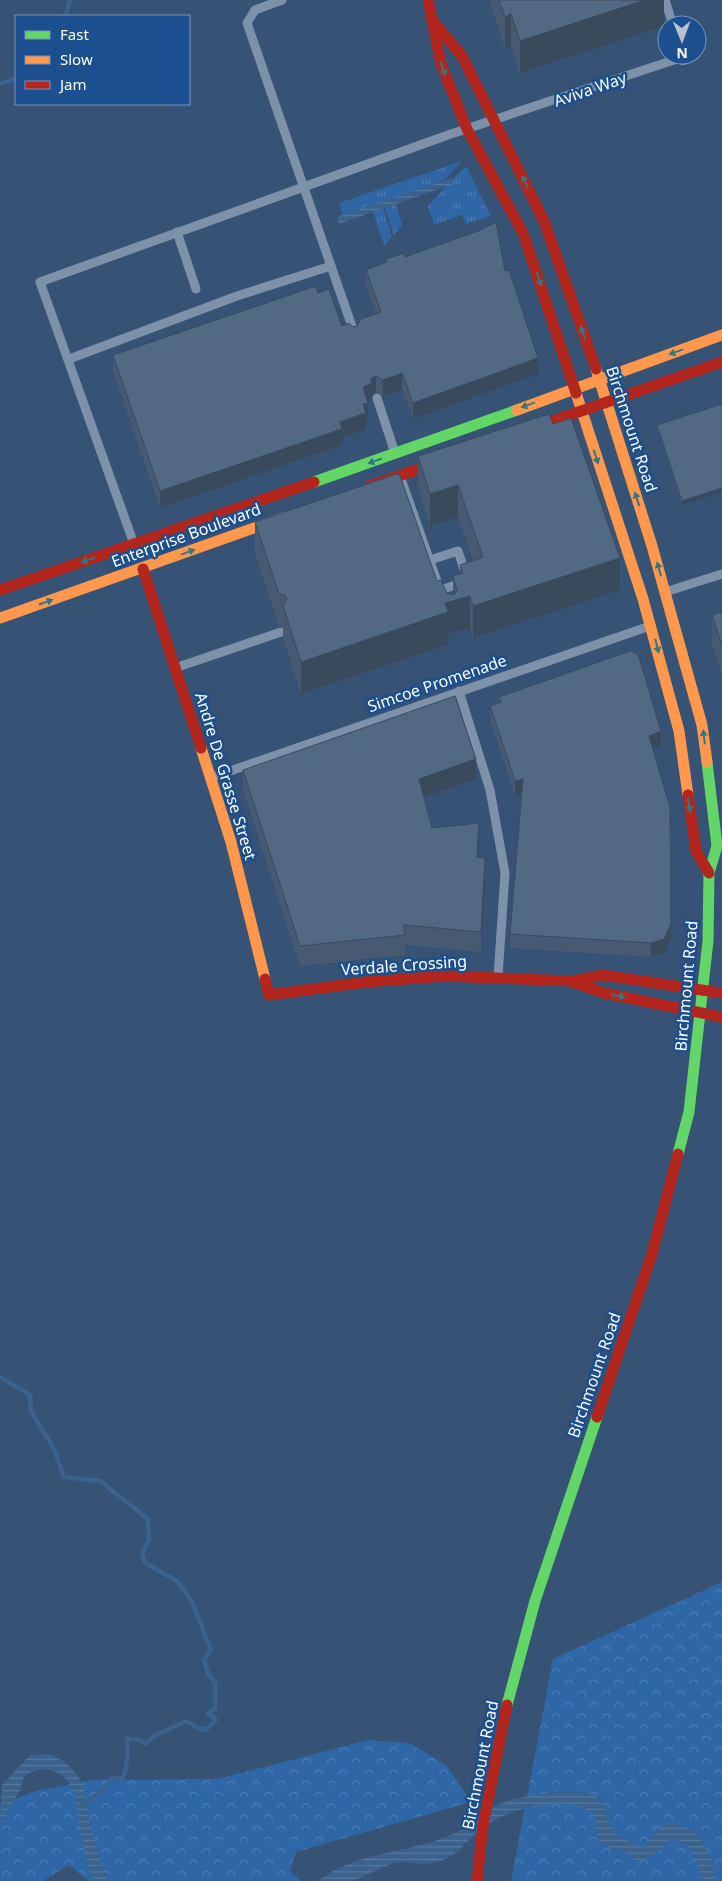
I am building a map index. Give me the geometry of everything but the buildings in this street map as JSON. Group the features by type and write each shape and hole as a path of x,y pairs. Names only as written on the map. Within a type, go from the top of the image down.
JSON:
{"main road":[{"name":"Birchmount Road","path":"428,0 434,22 440,64 467,129 523,233 581,410 655,596 662,621 696,851 709,873"},
{"name":"Birchmount Road","path":"434,22 462,56 544,221 600,379 662,621 702,726 717,846 709,873 708,941 689,1112 652,1254 535,1601 503,1722 483,1825 476,1881"},
{"name":"Enterprise Boulevard","path":"0,590 396,454 722,335"},
{"path":"511,435 722,362"},
{"path":"363,489 455,456"},
{"name":"Enterprise Boulevard","path":"0,618 143,569 299,512"},
{"name":"Andre De Grasse Street","path":"143,569 231,842 269,995"},
{"name":"Verdale Crossing","path":"269,995 376,981 444,976 572,981 603,975 722,993"},
{"name":"Verdale Crossing","path":"572,981 604,993 722,1017"}],"street":[{"path":"134,544 143,569"}],"lane":[{"path":"282,0 255,10 247,22 355,337"},
{"path":"665,0 670,15"},
{"name":"Aviva Way","path":"69,359 40,282 467,129 657,65"},
{"path":"177,232 196,289"},
{"path":"134,544 69,359 237,296 331,266"},
{"path":"377,398 396,454"},
{"path":"400,476 442,594 468,581 458,551 430,560"},
{"path":"655,596 722,574"},
{"path":"426,583 437,579"},
{"name":"Simcoe Promenade","path":"210,778 662,621"},
{"path":"175,668 281,632"},
{"path":"459,691 490,790 505,874 498,978"}],"green space":[{"path":"462,161 444,180 343,216 339,203"},
{"path":"466,166 491,216 466,224 462,215 434,225 428,207 446,186 453,184 452,180"},
{"path":"396,204 402,225 394,235 385,208"},
{"path":"383,208 392,237 384,245 373,212"},
{"path":"722,1582 722,1881 511,1881 553,1659"},
{"path":"368,1740 410,1743 446,1765 471,1802 296,1852 290,1871 301,1881 89,1881 69,1865 43,1881 0,1881 0,1805 36,1791 93,1780 218,1779"}],"shaded area":[{"path":"451,178 453,184 339,224 337,217"},
{"path":"46,1754 62,1760 80,1779 99,1857 108,1881 94,1881 83,1846 74,1794 69,1784 58,1773 45,1769 31,1772 24,1777 20,1790 0,1825 2,1785 30,1755"},
{"path":"555,1792 582,1792 596,1797 603,1803 611,1827 624,1839 640,1846 644,1847 657,1831 666,1825 677,1824 689,1829 702,1840 717,1881 704,1881 693,1853 689,1847 678,1840 670,1839 654,1853 636,1862 627,1853 607,1846 602,1842 597,1836 595,1828 596,1816 584,1809 571,1805 555,1804 539,1805 507,1814 478,1831 453,1855 441,1861 425,1864 396,1863 352,1881 318,1881 346,1865 362,1859 449,1836 495,1806 509,1800"}],"waterway":[{"path":"66,15 70,0"},
{"path":"0,84 15,78"},
{"path":"0,1377 30,1395 31,1411 54,1449 64,1477 100,1481 148,1519 149,1540 142,1553 145,1563 177,1581 192,1602 211,1650 204,1660 208,1673 215,1683 215,1709 208,1713 216,1720 208,1728 202,1730 186,1721 154,1736 145,1744 140,1740 127,1739 128,1756 124,1776 121,1779 112,1777 107,1786 85,1804 82,1803"}],"traffic: fast":[{"path":"314,482 517,410"},
{"path":"678,1154 689,1112 708,941 709,873 717,846 707,762"},
{"path":"507,1705 535,1601 597,1417"}],"traffic: slow":[{"path":"517,410 722,335"},
{"path":"596,369 652,546 702,725 707,762"},
{"path":"576,393 643,599 679,731 688,795"},
{"path":"0,618 285,517"},
{"path":"201,748 231,842 265,979"}],"traffic: jam":[{"path":"428,0 441,64 467,129 523,233 576,393"},
{"path":"434,22 462,56 544,221 596,369"},
{"path":"521,432 722,362"},
{"path":"370,486 447,459"},
{"path":"0,590 314,482"},
{"path":"143,569 201,748"},
{"path":"688,795 696,851 709,873"},
{"path":"265,979 269,995 366,982 444,976 572,981 603,975 722,993"},
{"path":"573,982 604,993 722,1017"},
{"path":"597,1417 652,1254 678,1154"},
{"path":"477,1881 483,1825 507,1705"}]}
